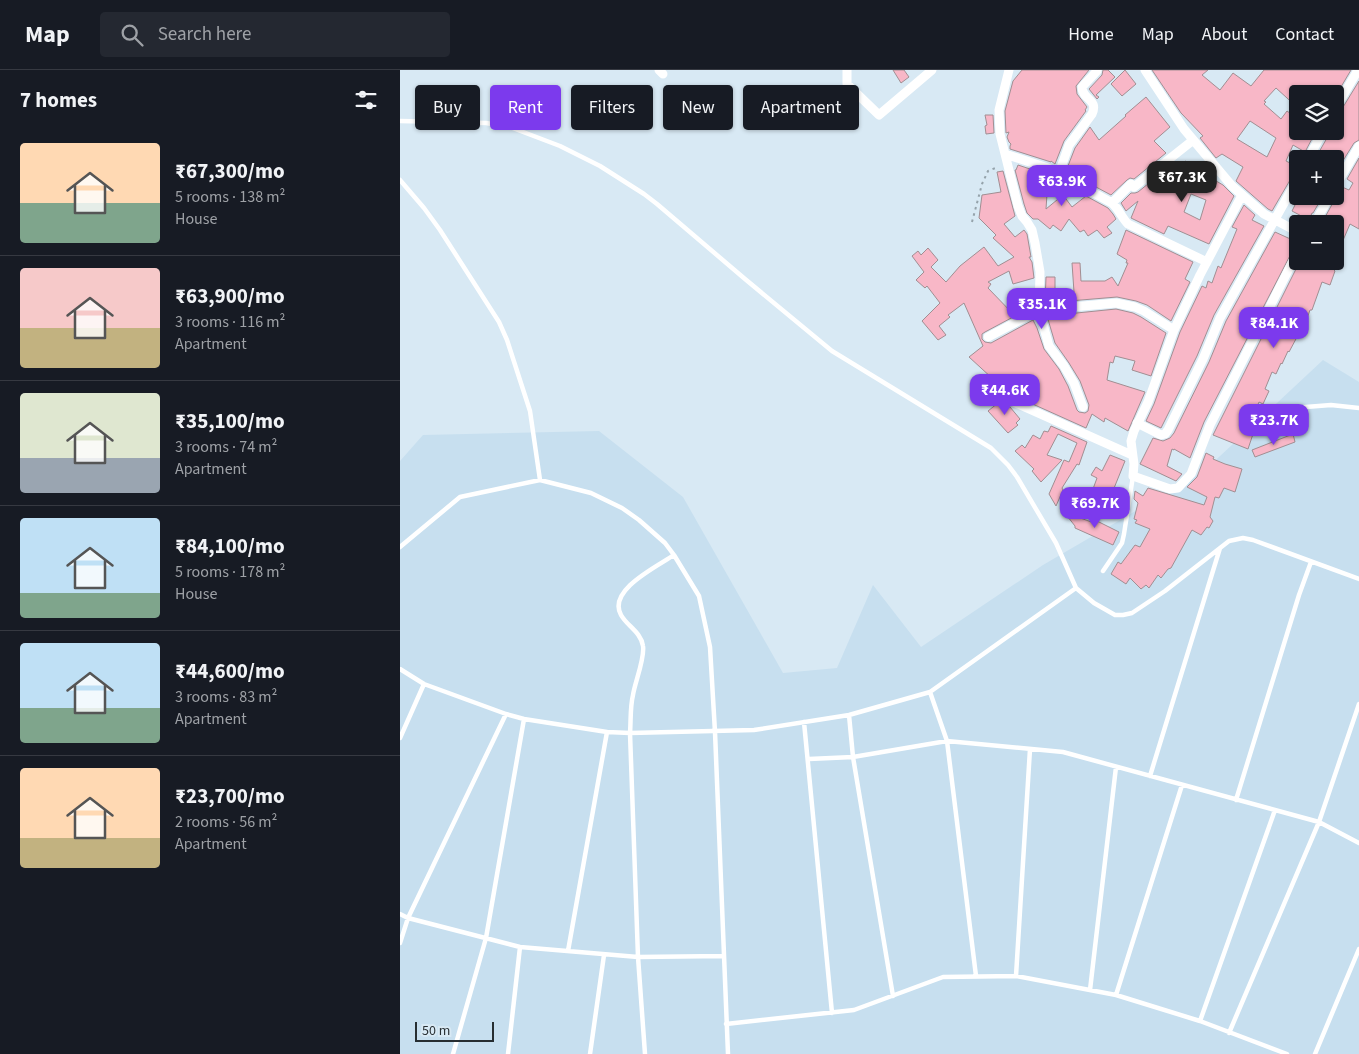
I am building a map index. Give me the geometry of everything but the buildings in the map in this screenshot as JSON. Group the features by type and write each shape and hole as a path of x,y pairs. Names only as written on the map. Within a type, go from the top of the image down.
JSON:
{"street":[{"path":"847,70 847,84 879,115 932,70"},
{"path":"1009,70 999,110 1000,134 1018,206 1022,216 1032,230 1036,243 1040,272 1039,310 1049,346 1074,383 1083,407"},
{"path":"1145,70 1192,141 1232,186 1264,214 1289,227"},
{"path":"1344,94 1358,70"},
{"path":"1059,173 1069,145 1095,109 1094,104 1082,90 1082,87 1097,71"},
{"path":"1112,203 1131,184 1134,187 1192,141"},
{"path":"1344,172 1359,146"},
{"path":"1005,154 1059,173 1112,203 1128,224 1207,262"},
{"path":"1138,423 1161,435 1165,434 1203,359 1220,318 1289,194"},
{"path":"1242,195 1174,330 1148,402 1131,441 1134,464 1133,476 1170,489 1178,488 1185,482 1191,474 1210,425 1289,269"},
{"path":"988,338 1039,310 1116,303 1144,310 1174,330"},
{"path":"1009,400 1132,455"}],"lane":[{"path":"400,121 486,123 510,127 560,146 600,166 644,194 832,351 991,448 1018,477 1056,543 1076,588 1094,603 1115,615 1132,613 1166,591 1220,547 1229,541 1243,538 1254,540 1359,579"},
{"path":"400,180 440,230 500,322 530,410 540,480"},
{"path":"1271,419 1285,409 1293,408 1332,405 1359,408"},
{"path":"1103,571 1122,542 1133,476"},
{"path":"400,547 460,497 540,480 591,493 622,508 646,525 665,543 674,555 699,596 710,647 728,1054"},
{"path":"1150,776 1220,547"},
{"path":"645,1054 638,957 630,733 632,697 643,655 643,646 640,636 622,616 618,608 623,593 639,577 674,555"},
{"path":"1236,800 1299,594 1311,562"},
{"path":"400,670 424,684 524,719 607,732 754,730 849,715 930,692 1076,588"},
{"path":"400,680 405,673"},
{"path":"400,738 424,684"},
{"path":"930,692 947,742 976,976"},
{"path":"1229,1033 1320,822 1359,704"},
{"path":"400,943 408,918 506,714"},
{"path":"849,715 853,757 893,996"},
{"path":"453,1054 486,938 524,719"},
{"path":"804,722 832,1013"},
{"path":"568,951 607,732"},
{"path":"809,759 853,757 947,742 1063,752 1320,822 1359,843"},
{"path":"1016,976 1030,749"},
{"path":"1090,990 1116,767"},
{"path":"1116,996 1182,785"},
{"path":"1200,1021 1275,810"},
{"path":"400,914 408,918 520,947 638,957 724,956"},
{"path":"508,1054 520,947"},
{"path":"1315,1054 1359,949"},
{"path":"590,1054 604,955"},
{"path":"726,1024 854,1010 944,977 1016,976 1116,996 1200,1021 1287,1054"}],"path":[{"path":"972,222 982,184 988,171 1007,164"}],"shaded area":[{"path":"1323,360 1359,382 1359,1054 400,1054 400,461 423,435 599,431 683,497 783,673 837,668 873,585 921,647 1043,565 1204,471"}]}
